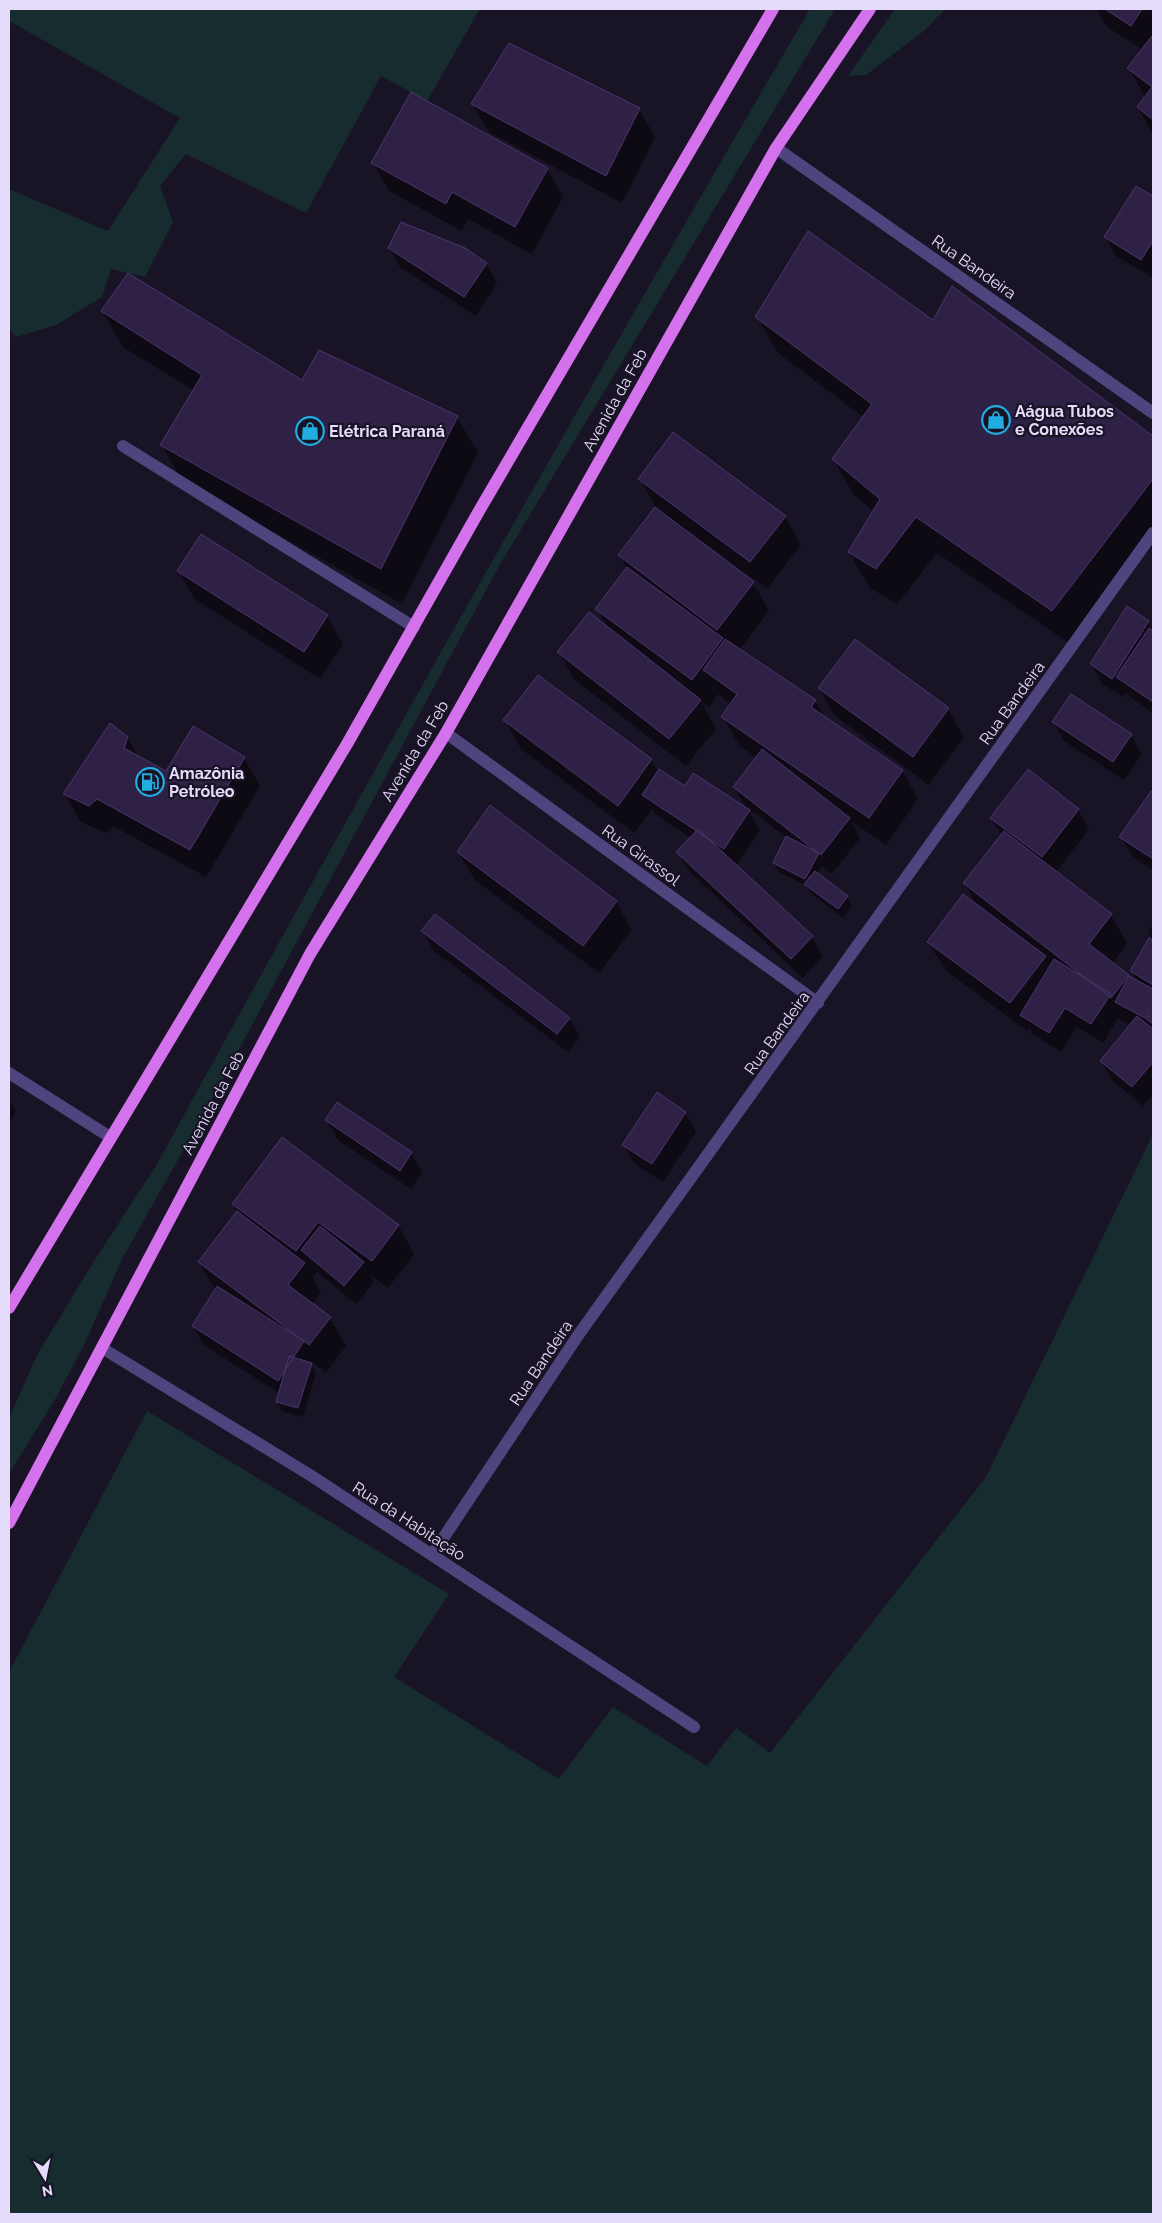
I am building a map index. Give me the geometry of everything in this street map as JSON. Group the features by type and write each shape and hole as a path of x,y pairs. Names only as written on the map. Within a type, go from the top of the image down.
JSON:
{"main road":[{"path":"9,1308 347,744 772,9"},
{"name":"Avenida da Feb","path":"9,1523 310,954 446,733 776,148 870,9"}],"street":[{"name":"Rua Bandeira","path":"776,148 1153,413"},
{"path":"123,446 414,627"},
{"name":"Rua Bandeira","path":"432,1555 579,1334 1153,533"},
{"name":"Rua Girassol","path":"446,733 818,1003"},
{"path":"9,1073 110,1137"},
{"name":"Rua da Habitação","path":"102,1348 310,1475 694,1727"}],"green space":[{"path":"9,9 480,9 427,101 381,76 306,213 186,154 160,186 173,222 145,277 111,269 102,297 56,325 16,337 9,328 9,189 108,231 180,118 9,21"},
{"path":"810,9 835,9 499,566 216,1092 122,1259 86,1341 57,1396 9,1474 9,1418 37,1355 94,1261 156,1166 479,585 643,296"},
{"path":"895,9 945,9 925,30 866,75 848,76"},
{"path":"1153,1134 1153,2214 9,2214 9,1672 147,1411 449,1594 394,1677 559,1779 613,1707 707,1766 736,1728 770,1753 986,1477"}],"building":[{"path":"1105,9 1142,9 1131,26"},
{"path":"1152,36 1153,120 1137,107 1152,87 1127,68"},
{"path":"509,43 640,108 606,176 471,104"},
{"path":"411,92 548,168 515,227 452,192 446,204 371,163"},
{"path":"1136,186 1153,196 1153,241 1141,260 1104,237"},
{"path":"401,222 465,248 487,263 464,297 388,248"},
{"name":"Aágua Tubos e Conexões","path":"808,231 933,320 952,286 1153,436 1153,479 1052,611 916,517 876,569 848,552 880,499 832,459 872,404 755,317"},
{"name":"Elétrica Paraná","path":"128,273 302,380 319,350 458,416 381,569 160,445 202,375 101,311"},
{"path":"673,432 786,516 750,562 638,479"},
{"path":"655,507 754,582 717,630 618,555"},
{"path":"201,534 328,615 304,652 177,571"},
{"path":"627,567 723,638 692,680 595,609"},
{"path":"1127,606 1149,621 1112,679 1090,664"},
{"path":"589,612 701,700 669,739 557,652"},
{"path":"1149,628 1153,631 1153,702 1116,677"},
{"path":"725,639 816,700 811,707 903,770 869,818 721,717 737,694 703,670"},
{"path":"855,639 949,708 913,757 818,688"},
{"path":"538,675 652,759 618,806 503,720"},
{"path":"1071,694 1132,734 1113,762 1052,722"},
{"name":"Amazônia Petróleo","path":"110,723 128,737 124,748 166,771 193,726 245,757 190,850 97,799 89,806 63,794"},
{"path":"762,749 850,818 821,855 733,787"},
{"path":"659,769 685,786 693,773 750,810 724,849 642,795"},
{"path":"1028,769 1079,809 1042,857 990,818"},
{"path":"1151,791 1153,792 1153,859 1119,837"},
{"path":"490,805 617,901 583,946 457,852"},
{"path":"698,829 813,936 791,959 676,852"},
{"path":"1004,831 1112,914 1089,944 1129,975 1111,998 963,883"},
{"path":"786,836 819,853 805,879 773,863"},
{"path":"815,871 848,896 838,909 804,884"},
{"path":"963,894 1046,956 1010,1003 927,942"},
{"path":"435,914 570,1018 557,1034 421,931"},
{"path":"1149,938 1153,940 1153,985 1130,971"},
{"path":"1054,959 1111,994 1091,1024 1065,1008 1049,1033 1020,1015"},
{"path":"1129,976 1153,989 1153,1003 1145,1018 1115,1002"},
{"path":"1153,1007 1153,1024 1146,1019"},
{"path":"1137,1016 1153,1029 1153,1062 1132,1087 1100,1061"},
{"path":"657,1092 686,1112 652,1164 622,1145"},
{"path":"337,1102 412,1152 400,1171 325,1120"},
{"path":"282,1137 399,1225 372,1261 318,1222 296,1251 232,1204"},
{"path":"237,1211 305,1263 288,1285 331,1317 309,1345 198,1262"},
{"path":"320,1226 364,1262 344,1286 301,1250"},
{"path":"217,1286 304,1341 278,1381 192,1326"},
{"path":"289,1356 312,1363 298,1408 276,1402"}],"place":[{"name":"Aágua Tubos e Conexões","path":"996,420"},
{"name":"Elétrica Paraná","path":"310,431"},
{"name":"Amazônia Petróleo","path":"150,782"}]}
